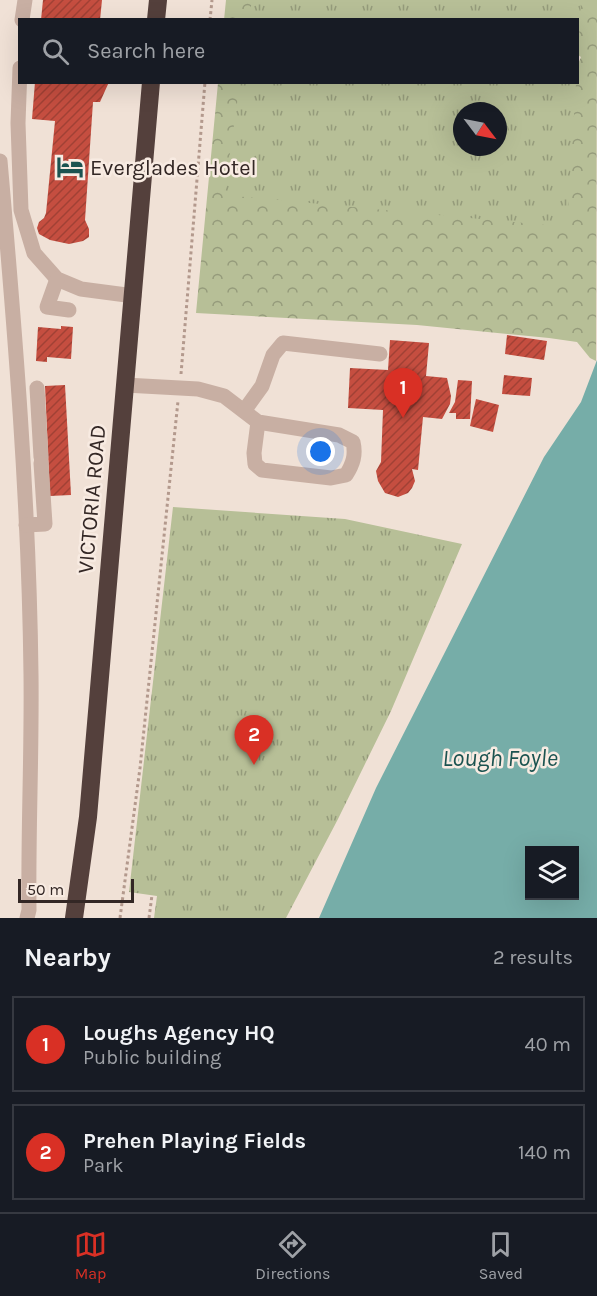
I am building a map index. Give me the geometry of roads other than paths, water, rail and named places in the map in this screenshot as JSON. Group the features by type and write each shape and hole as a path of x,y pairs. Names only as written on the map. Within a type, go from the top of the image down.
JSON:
{"highway":[{"path":"156,18 158,0"},
{"name":"VICTORIA ROAD","path":"74,918 88,817 151,84"}],"street":[{"path":"22,18 25,0"},
{"path":"19,84 18,123 21,210 34,253 57,279 81,289 134,296"},
{"path":"0,161 26,525 31,673 29,910 27,918"},
{"path":"57,279 47,307 69,310"},
{"path":"244,411 262,386 273,355 283,343 380,354"},
{"path":"125,384 198,389 224,396 258,422 339,435 353,442 356,452 352,465 346,475 331,478 262,470 255,464 254,453 258,422"},
{"path":"19,403 37,395 45,524 26,525"},
{"path":"21,446 41,455"},
{"path":"24,484 42,483"}],"water":[{"name":"Lough Foyle","path":"597,360 597,918 319,918 376,788 544,457 581,402"}],"place":[{"name":"Everglades Hotel","path":"70,167"},
{"name":"Loughs Agency HQ","path":"403,418"},
{"name":"Prehen Playing Fields","path":"254,765"}]}
